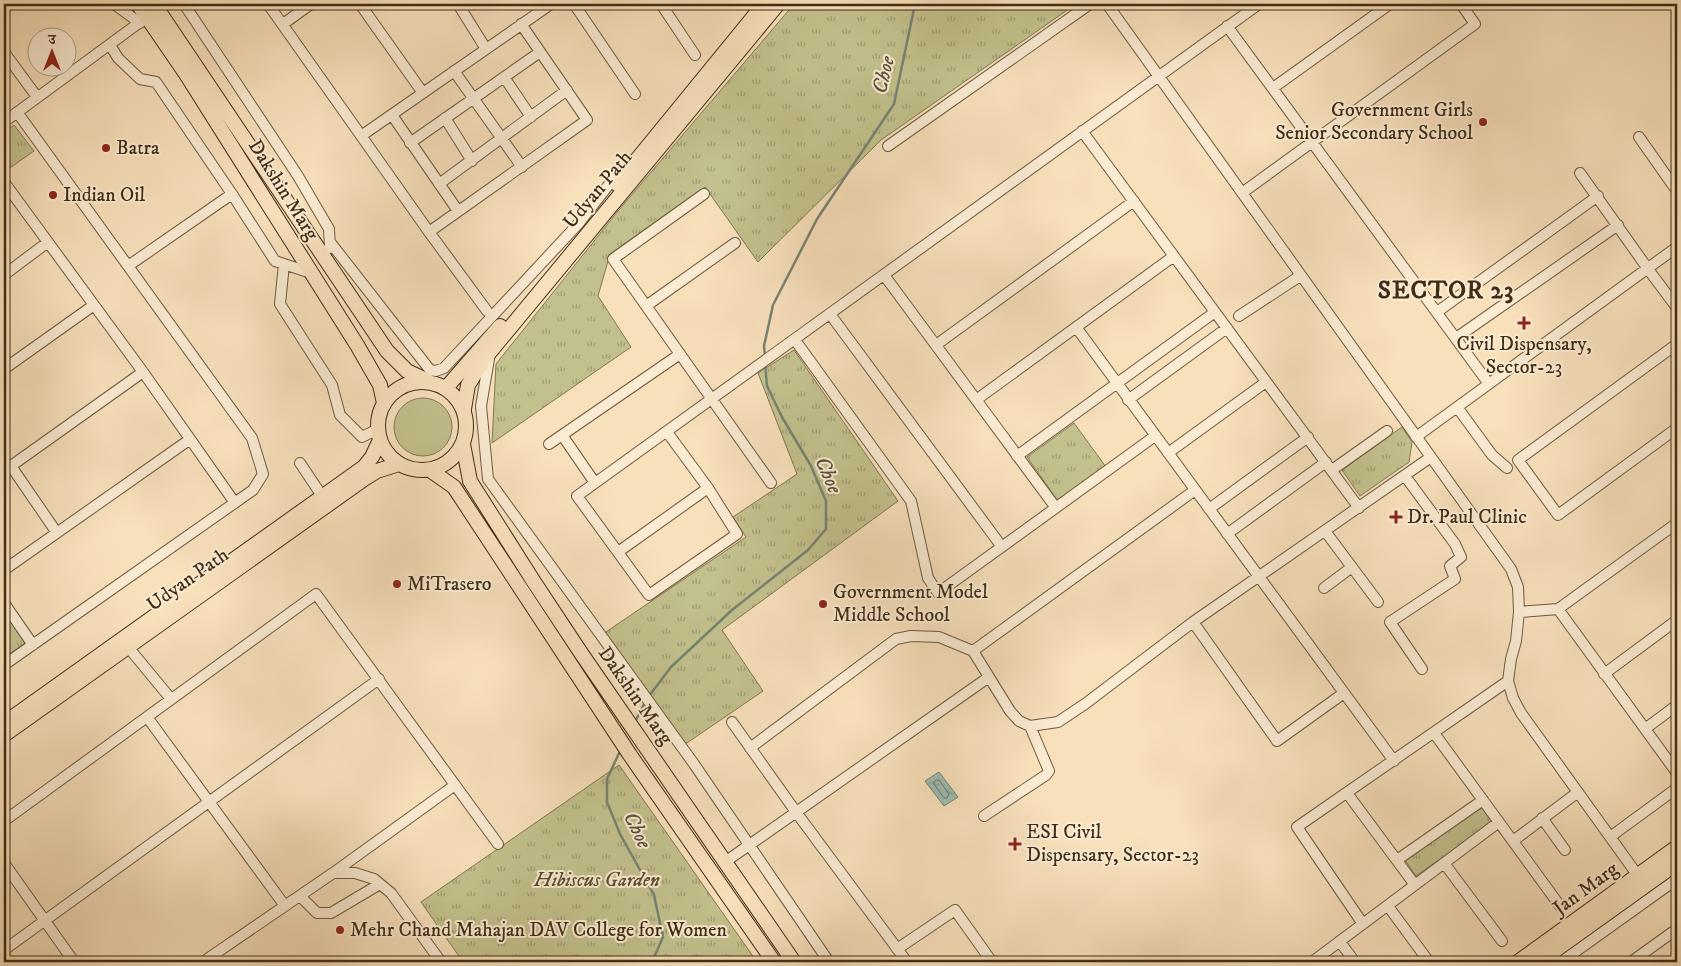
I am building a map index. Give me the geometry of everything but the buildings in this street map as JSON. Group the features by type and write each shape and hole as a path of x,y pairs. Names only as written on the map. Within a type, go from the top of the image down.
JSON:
{"main road":[{"name":"Dakshin Marg","path":"138,4 153,12 387,351 407,371 428,381"},
{"name":"Udyan Path","path":"446,388 523,300 764,4"},
{"name":"Udyan Path","path":"464,409 468,385 491,352 778,4"},
{"name":"Dakshin Marg","path":"153,12 186,74 380,385 384,403"},
{"path":"428,381 452,392 464,409 467,426 463,444 454,456 444,464 430,470 411,469 394,460 382,444 379,434 380,410 390,394 400,387 411,382 428,381"},
{"name":"Udyan Path","path":"4,724 364,467 372,457 379,434"},
{"name":"Dakshin Marg","path":"463,444 470,481 576,645 794,962"},
{"name":"Udyan Path","path":"4,735 364,479 377,471 399,464"},
{"name":"Dakshin Marg","path":"430,470 454,487 630,755 774,962"},
{"name":"Jan Marg","path":"1539,962 1642,881 1677,847"},
{"name":"Jan Marg","path":"1518,962 1642,881 1677,863"}],"street":[{"path":"114,4 153,12"},
{"path":"184,4 298,176 329,229 328,263"},
{"path":"268,4 487,311"},
{"path":"282,24 311,4"},
{"path":"360,4 423,93"},
{"path":"458,4 486,49"},
{"path":"361,136 551,4"},
{"path":"574,4 635,94"},
{"path":"330,242 430,370 436,371 444,368 579,223 756,4"},
{"path":"888,146 1090,4"},
{"path":"1107,4 1511,569 1518,587 1516,641 1508,681 1513,698 1521,713 1642,881"},
{"path":"666,432 708,488 737,534 649,595 577,496 1259,4"},
{"path":"1273,88 1390,4"},
{"path":"1242,193 1476,24 1461,4"},
{"path":"665,5 695,55"},
{"path":"4,122 153,12"},
{"path":"429,232 587,120 522,24"},
{"path":"1227,26 1489,384"},
{"path":"110,45 118,58 140,79 156,82 275,261 311,273"},
{"path":"4,52 37,98"},
{"path":"410,143 540,52"},
{"path":"454,71 522,167"},
{"path":"504,77 531,117"},
{"path":"439,184 503,139 567,90"},
{"path":"4,665 253,490 263,474 252,438 17,112"},
{"path":"392,115 458,211"},
{"path":"445,118 472,161"},
{"path":"1082,131 1359,508"},
{"path":"1639,138 1677,191"},
{"path":"1580,173 1677,308"},
{"path":"4,182 143,372 235,503"},
{"path":"128,266 232,194"},
{"path":"704,194 613,259 771,483"},
{"path":"1437,312 1598,196"},
{"path":"936,345 1134,201"},
{"path":"1456,338 1618,225"},
{"path":"4,275 48,242"},
{"path":"646,306 735,243"},
{"path":"1416,438 1677,248"},
{"path":"976,400 1174,256"},
{"path":"284,264 280,304 332,385 340,415 362,437 379,434"},
{"path":"884,275 1056,508"},
{"path":"1239,316 1300,276"},
{"path":"4,369 94,305"},
{"path":"1017,456 1215,312"},
{"path":"830,314 1002,547"},
{"path":"1076,327 1394,761"},
{"path":"1128,400 1227,328"},
{"path":"795,340 911,501 928,578 938,593 1155,436"},
{"path":"1677,344 1518,460 1558,515 1677,428"},
{"path":"491,352 481,406 488,479 694,764 829,962"},
{"path":"549,444 680,354"},
{"path":"57,533 8,469 143,372"},
{"path":"1168,453 1266,382"},
{"path":"1457,407 1492,455 1507,468"},
{"path":"1227,534 1329,466 1387,431"},
{"path":"562,435 595,483"},
{"path":"1209,508 1308,437"},
{"path":"4,570 189,440"},
{"path":"750,748 896,639 911,636 939,637 974,651 1010,711 1019,721 1030,726 1058,722 1085,704 1193,622 1431,457"},
{"path":"300,463 322,496"},
{"path":"1405,476 1455,544 1460,557 1450,566 1454,579 1390,622 1422,669"},
{"path":"618,552 708,488"},
{"path":"974,651 1195,490"},
{"path":"1518,612 1558,608 1677,523"},
{"path":"1325,531 1378,602"},
{"path":"1324,588 1352,567"},
{"path":"4,821 316,594 498,844"},
{"path":"4,603 33,645"},
{"path":"1558,608 1677,773"},
{"path":"1604,674 1677,620"},
{"path":"1193,622 1277,741 1344,693"},
{"path":"128,647 171,699"},
{"path":"725,862 989,677"},
{"path":"4,950 379,679"},
{"path":"1363,924 1297,827 1508,681"},
{"path":"1645,729 1677,705"},
{"path":"147,717 285,906"},
{"path":"732,722 907,962"},
{"path":"984,816 1046,775 1049,771 1030,726"},
{"path":"1434,733 1560,906"},
{"path":"204,962 333,873 455,785"},
{"path":"1610,837 1677,788"},
{"path":"1513,840 1578,792"},
{"path":"1347,793 1415,885"},
{"path":"1396,860 1483,800"},
{"path":"1542,818 1565,850"},
{"path":"1312,962 1499,822"},
{"path":"4,863 74,962"},
{"path":"1444,863 1502,941"},
{"path":"333,873 355,873 374,879 391,893 441,962"},
{"path":"1561,962 1677,879"},
{"path":"300,896 318,913 331,913 380,884"},
{"path":"1388,906 1429,962"},
{"path":"897,949 955,910 992,962"},
{"path":"1631,962 1677,929"},
{"path":"1340,942 1355,962"}],"green space":[{"path":"794,4 1076,4 881,140 758,262 705,187 610,254 598,296 631,347 492,443 496,364 618,211"},
{"path":"14,125 34,151 4,172 4,132"},
{"path":"794,350 898,501 722,630 763,691 681,747 603,634 746,537 733,517 797,474 758,373"},
{"path":"417,398 429,398 444,406 452,421 452,433 444,448 429,456 417,456 402,448 394,433 394,421 402,406"},
{"path":"1074,423 1106,467 1058,501 1027,457"},
{"path":"1402,427 1412,442 1409,462 1360,496 1342,470"},
{"path":"4,612 25,643 4,658"},
{"name":"Hibiscus Garden","path":"619,765 757,962 463,962 421,902"},
{"path":"1482,806 1493,822 1416,876 1405,860"}],"water":[{"path":"939,772 958,797 944,806 925,781"}],"waterway":[{"name":"Choe","path":"765,357 764,346 773,305 817,219 894,104 915,4"},
{"name":"Choe","path":"649,696 671,667 732,610 808,550 826,529 826,501 811,466 782,417 767,386 765,363"},
{"name":"Choe","path":"635,722 645,702"},
{"name":"Choe","path":"621,749 607,779 607,802 620,834 654,895 663,937 652,962"}],"place":[{"name":"Government Girls Senior Secondary School","path":"1483,122"},
{"name":"Batra","path":"106,148"},
{"name":"Indian Oil","path":"53,195"},
{"name":"Civil Dispensary, Sector-23","path":"1524,323"},
{"name":"Dr. Paul Clinic","path":"1396,517"},
{"name":"MiTrasero","path":"397,584"},
{"name":"Government Model Middle School","path":"823,604"},
{"name":"ESI Civil Dispensary, Sector-23","path":"1015,844"},
{"name":"Mehr Chand Mahajan DAV College for Women","path":"340,930"}],"district":[{"name":"SECTOR 23","path":"1446,290"}]}
